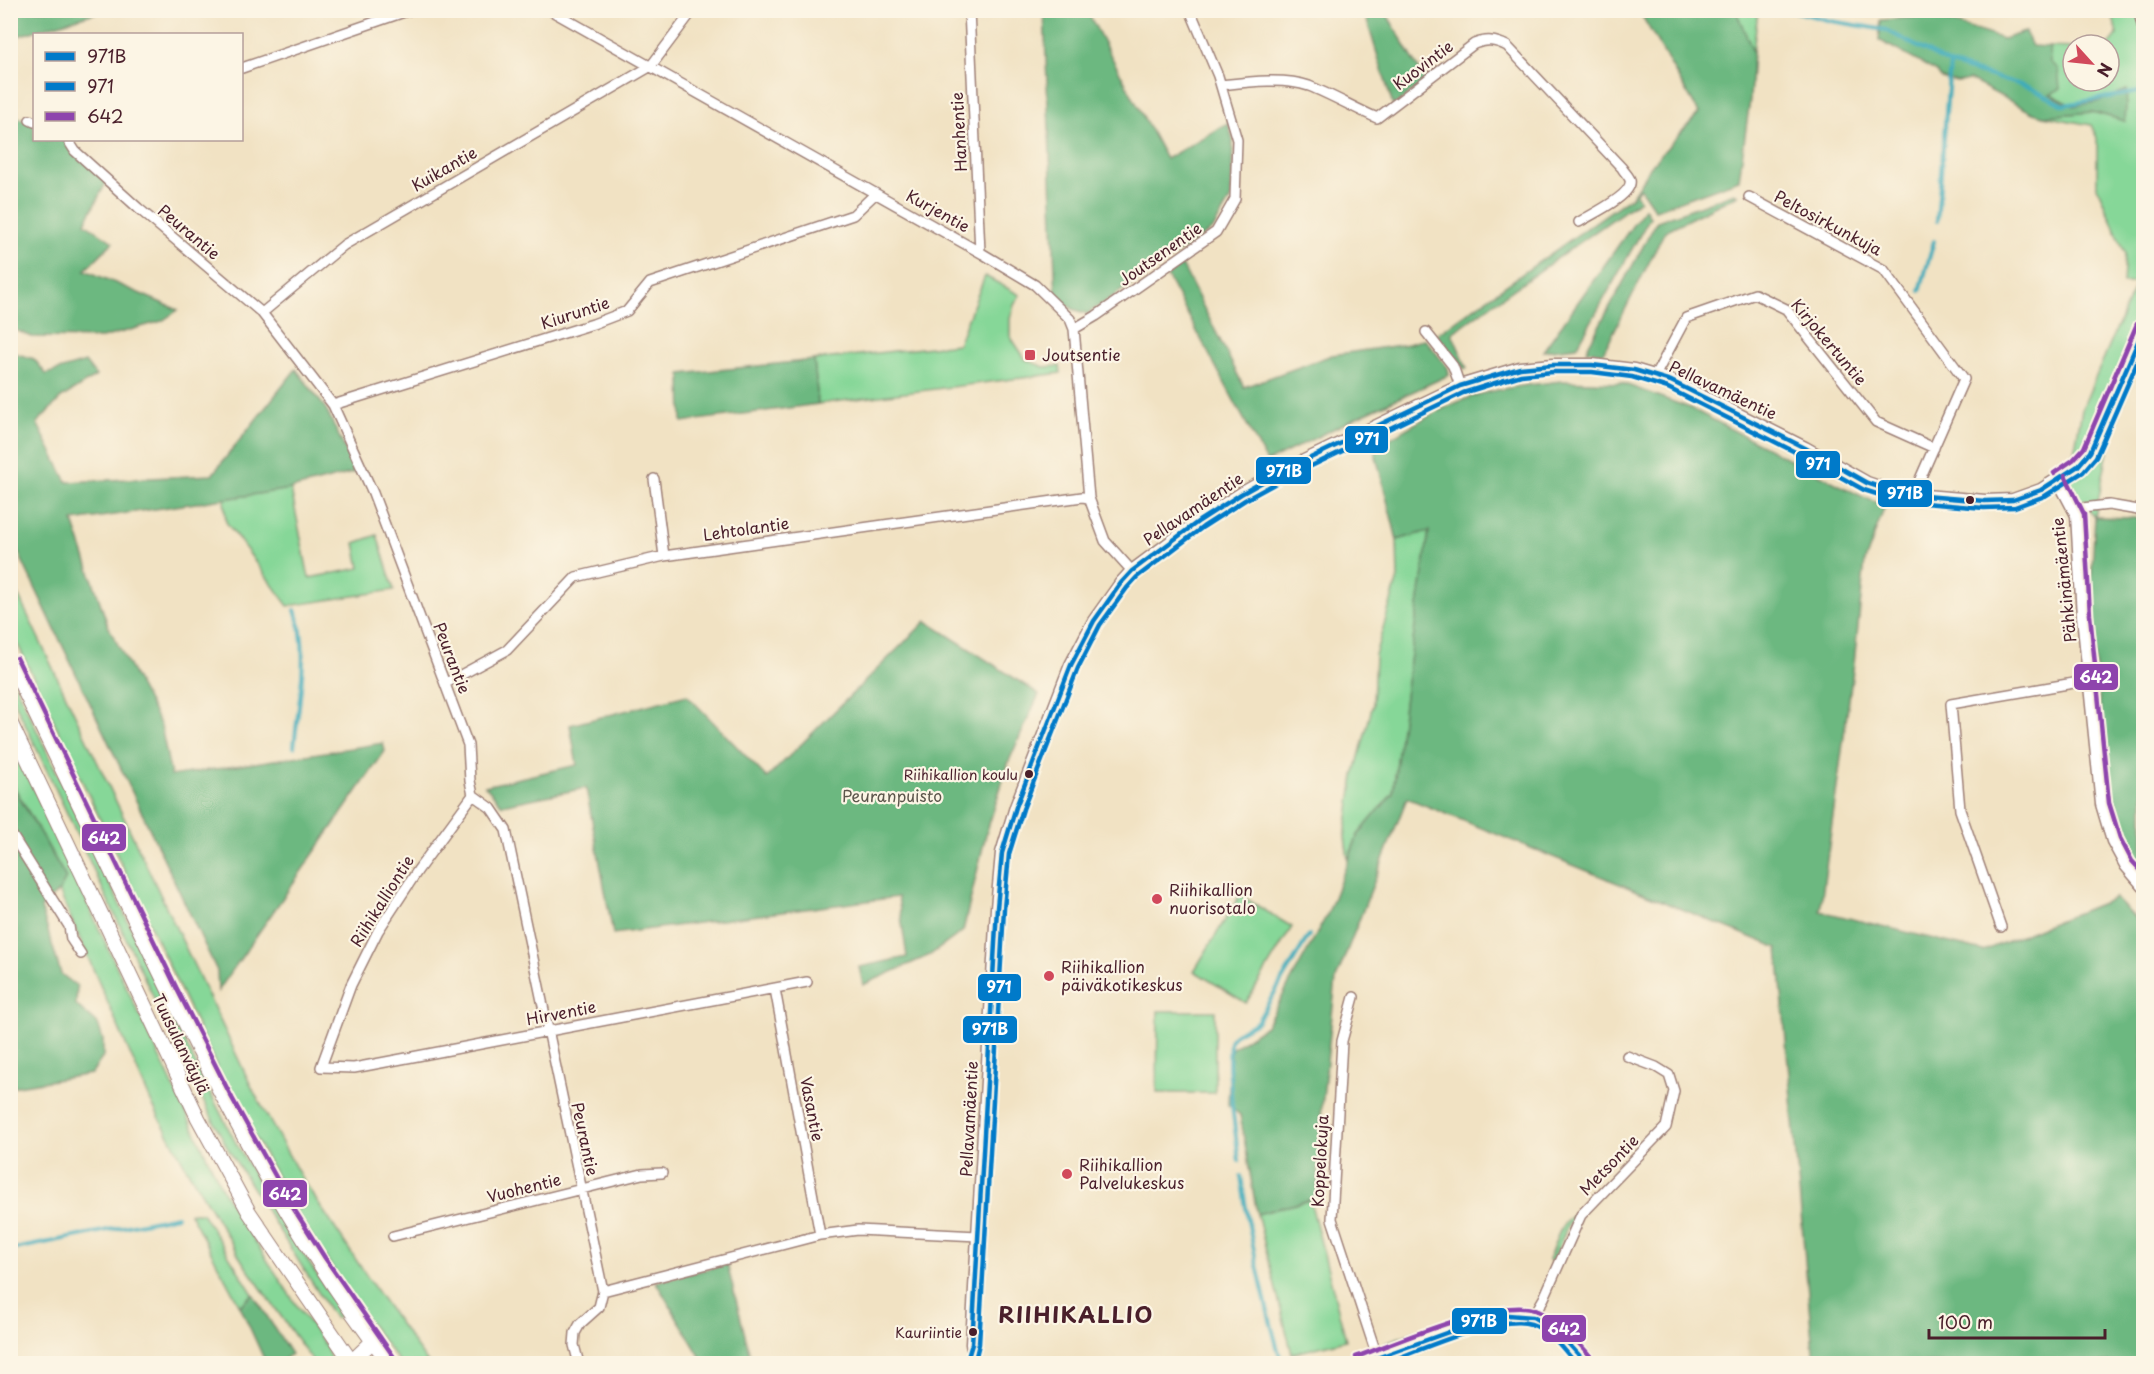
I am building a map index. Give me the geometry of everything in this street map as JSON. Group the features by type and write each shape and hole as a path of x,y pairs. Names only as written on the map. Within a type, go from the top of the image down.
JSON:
{"main road":[{"name":"Tuusulanväylä","path":"10,661 225,1103 280,1202 386,1362"},
{"name":"Tuusulanväylä","path":"10,722 198,1118 249,1212 351,1362"},
{"path":"351,1362 373,1341"}],"street":[{"path":"243,68 410,10"},
{"name":"Kurjentie","path":"550,10 1035,285 1070,319 1074,329"},
{"path":"651,66 693,10"},
{"name":"Hanhentie","path":"969,10 980,252"},
{"name":"Joutsenentie","path":"1074,329 1117,302 1216,232 1235,199 1237,140 1221,85 1190,10"},
{"path":"2140,10 2144,27"},
{"name":"Kuovintie","path":"1221,85 1293,82 1309,86 1377,118 1474,45 1485,39 1497,41 1507,46 1622,168 1630,180 1630,187 1624,195 1579,222"},
{"name":"Kuikantie","path":"262,313 344,245 651,66"},
{"name":"Peurantie","path":"69,141 75,151 131,202 262,313 333,405 373,493 446,683 468,745 473,795 491,808 506,830 603,1291"},
{"name":"Kiuruntie","path":"333,405 627,311 650,282 853,215 875,194"},
{"name":"Peltosirkunkuja","path":"1749,198 1884,270 1964,379 1912,495"},
{"name":"Kirjokertuntie","path":"1655,376 1686,318 1755,294 1786,309 1876,422 1934,448"},
{"name":"Pellavamäentie","path":"975,1364 972,1344 1001,862 1007,834 1071,665 1108,598 1132,572 1199,521 1265,481 1460,386 1520,368 1553,365 1592,365 1634,370 1671,381 1867,483 1891,491 1985,501 2013,500 2041,490 2078,466 2090,452 2144,327"},
{"path":"1074,329 1089,498 1105,541 1132,572"},
{"path":"1426,332 1453,366 1460,386"},
{"path":"654,479 664,556"},
{"name":"Pähkinämäentie","path":"2058,479 2077,515 2083,616 2102,804 2113,841 2126,865 2144,886"},
{"name":"Lehtolantie","path":"446,683 507,650 576,577 664,556 1082,497 1089,498"},
{"path":"2073,508 2109,505 2144,511"},
{"path":"2001,927 1960,810 1951,704 2091,680"},
{"name":"Riihikalliontie","path":"321,1067 351,985 378,931 418,870 473,795"},
{"path":"10,832 69,926 71,939 81,954"},
{"name":"Hirventie","path":"321,1067 354,1068 807,982"},
{"name":"Vasantie","path":"775,989 820,1235"},
{"name":"Koppelokuja","path":"1354,997 1342,1041 1332,1219 1377,1356"},
{"name":"Metsontie","path":"1533,1317 1544,1298 1581,1215 1666,1127 1674,1092 1669,1075 1656,1066 1627,1056"},
{"name":"Vuohentie","path":"393,1236 642,1174 662,1173"},
{"path":"579,1364 574,1345 575,1333 580,1324 599,1307 603,1291 820,1235 858,1230 978,1236"},
{"path":"1359,1364 1497,1316 1533,1317 1558,1332 1587,1364"},
{"name":"Pellavamäentie","path":"966,1364 972,1344"}],"green space":[{"path":"11,10 102,10 102,11 11,38"},
{"path":"1044,11 1087,11 1166,159 1228,123 1233,140 1231,198 1213,229 1087,314 1073,309 1056,297"},
{"path":"1364,11 1385,11 1426,81 1393,106"},
{"path":"1639,11 1736,11 1753,52 1750,99 1739,180 1655,210 1640,188 1636,193 1640,200 1452,333 1467,368 1464,369 1436,335 1632,196 1653,163 1699,113"},
{"path":"1736,11 1758,11 1753,52"},
{"path":"2112,11 2143,11 2143,346 2111,435 2095,517 2079,499 2066,497 2082,409 2136,283 2123,283 2125,253 2097,187 2097,138 2091,125 2044,116 2093,112 2125,121 2127,90 2121,92 2121,33 2117,33"},
{"path":"1931,16 2003,39 2025,32 2032,46 2049,47 2050,62 2058,69 2060,89 2050,94 2073,106 2097,102 2127,90 2125,121 2093,112 2044,116 2033,113 1970,80 1957,82 1941,78 1937,72 1879,40 1881,20"},
{"path":"2049,47 2061,48 2061,93 2120,93 2097,102 2073,106 2049,93"},
{"path":"10,115 33,123 33,141 67,141 107,181 85,223 113,242 85,270 178,310 162,321 102,338 32,337 11,328"},
{"path":"1734,193 1738,195 1665,231 1603,353 1586,350 1657,221"},
{"path":"1645,208 1650,217 1577,347 1543,351"},
{"path":"1182,265 1244,387 1332,355 1408,344 1425,339 1448,368 1449,375 1267,462 1167,276"},
{"path":"985,276 1020,295 1010,318 1010,336 1026,360 1044,367 1060,366 1061,373 818,404 814,360 958,344"},
{"path":"11,352 34,359 46,374 85,362 96,376 61,398 37,423 67,482 212,475 296,369 326,409 356,472 291,489 73,521 108,626 161,726 171,776 383,743 385,751 218,991 217,971 11,537"},
{"path":"814,360 818,404 682,422 681,374"},
{"path":"1561,381 1622,383 1690,408 1859,495 1885,506 1865,561 1854,663 1820,911 1983,951 2115,898 2143,926 2143,1363 1814,1363 1778,948 1407,798 1336,979 1321,1116 1317,1195 1310,1200 1257,1214 1240,1115 1228,1105 1231,1049 1266,1026 1328,913 1358,835 1393,793 1429,531 1397,540 1374,448 1435,413 1474,396 1506,388"},
{"path":"291,489 309,578 360,568 355,543 377,535 394,590 288,606 226,522 224,499"},
{"path":"2095,517 2135,518 2143,522 2143,874 2130,856 2121,837 2108,794 2090,603"},
{"path":"1429,531 1393,793 1358,835 1348,859 1345,837 1354,776 1373,704 1375,655 1398,578 1397,540"},
{"path":"10,578 255,1094 301,1177 378,1293 428,1363 400,1363 359,1309 301,1220 221,1076 11,630"},
{"name":"Peuranpuisto","path":"926,621 1039,694 1009,761 986,834 963,931 930,955 863,985 859,967 907,957 898,897 613,934 586,788 502,805 485,786 577,765 570,725 687,695 767,778"},
{"path":"10,674 200,1073 237,1145 276,1213 343,1314 335,1319 228,1149 190,1075 11,694"},
{"path":"10,736 225,1195 295,1303 326,1346 332,1363 314,1363 244,1264 188,1171 152,1104 59,891 66,878 11,781"},
{"path":"10,781 66,878 59,891 41,908 61,974 77,986 76,1005 98,1024 103,1040 103,1057 91,1074 11,1087"},
{"path":"1240,895 1292,927 1246,1003 1194,971"},
{"path":"1158,1011 1215,1011 1215,1093 1157,1093"},
{"path":"1310,1200 1346,1340 1292,1354 1257,1214"},
{"path":"190,1213 202,1213 253,1294 240,1306"},
{"path":"1573,1215 1575,1216 1567,1227 1553,1261 1550,1261 1561,1229"},
{"path":"727,1264 752,1363 704,1363 656,1282"},
{"path":"253,1294 291,1354 279,1362 265,1361 240,1306"},
{"path":"1473,1312 1475,1314 1386,1344 1386,1342"}],"waterway":[{"path":"1790,10 1831,21 1886,30 1950,64 2028,87 2064,105 2144,91"},
{"path":"1937,221 1950,64"},
{"path":"1920,291 1934,241"},
{"path":"294,747 303,659 300,625 295,610"},
{"path":"1239,1161 1232,1106 1230,1041 1234,1035 1257,1022 1309,935"},
{"path":"1241,1176 1258,1270 1282,1364"},
{"path":"10,1250 177,1216"}],"transit line":[{"name":"642","path":"2054,473 2073,460 2084,448 2137,324"},
{"name":"971B","path":"966,1364 972,1344 1002,853 1016,807 1071,665 1094,621 1132,571 1199,521 1273,476 1460,386 1520,368 1553,365 1592,365 1634,370 1671,381 1805,448 1867,483 1891,491 1985,501 2013,500 2041,490 2078,466 2090,452 2144,328"},
{"name":"971","path":"974,1364 979,1344 1009,854 1023,809 1078,668 1100,625 1137,577 1203,527 1276,483 1463,393 1521,375 1553,372 1592,372 1632,377 1668,388 1801,455 1864,490 1889,498 1984,508 2015,507 2045,496 2083,472 2096,457 2144,347"},
{"name":"642","path":"2065,475 2084,514 2090,615 2109,803 2120,838 2132,861 2144,874"},
{"name":"642","path":"17,658 232,1098 292,1206 396,1360"},
{"name":"642","path":"1356,1357 1448,1323 1475,1315 1521,1308 1537,1311 1553,1320 1568,1332 1593,1359"},
{"name":"971B","path":"1360,1364 1482,1320 1508,1315 1533,1317 1558,1332 1587,1364"},
{"name":"971","path":"1383,1364 1435,1343 1479,1329 1517,1322 1531,1324 1544,1331 1576,1364"}],"place":[{"name":"Joutsentie","path":"1030,355"},
{"name":"Riihikallion koulu","path":"1029,774"},
{"name":"Riihikallion nuorisotalo","path":"1157,899"},
{"name":"Riihikallion päiväkotikeskus","path":"1049,976"},
{"name":"Riihikallion Palvelukeskus","path":"1067,1174"},
{"name":"Kauriintie","path":"973,1332"}],"district":[{"name":"RIIHIKALLIO","path":"1076,1315"}]}
